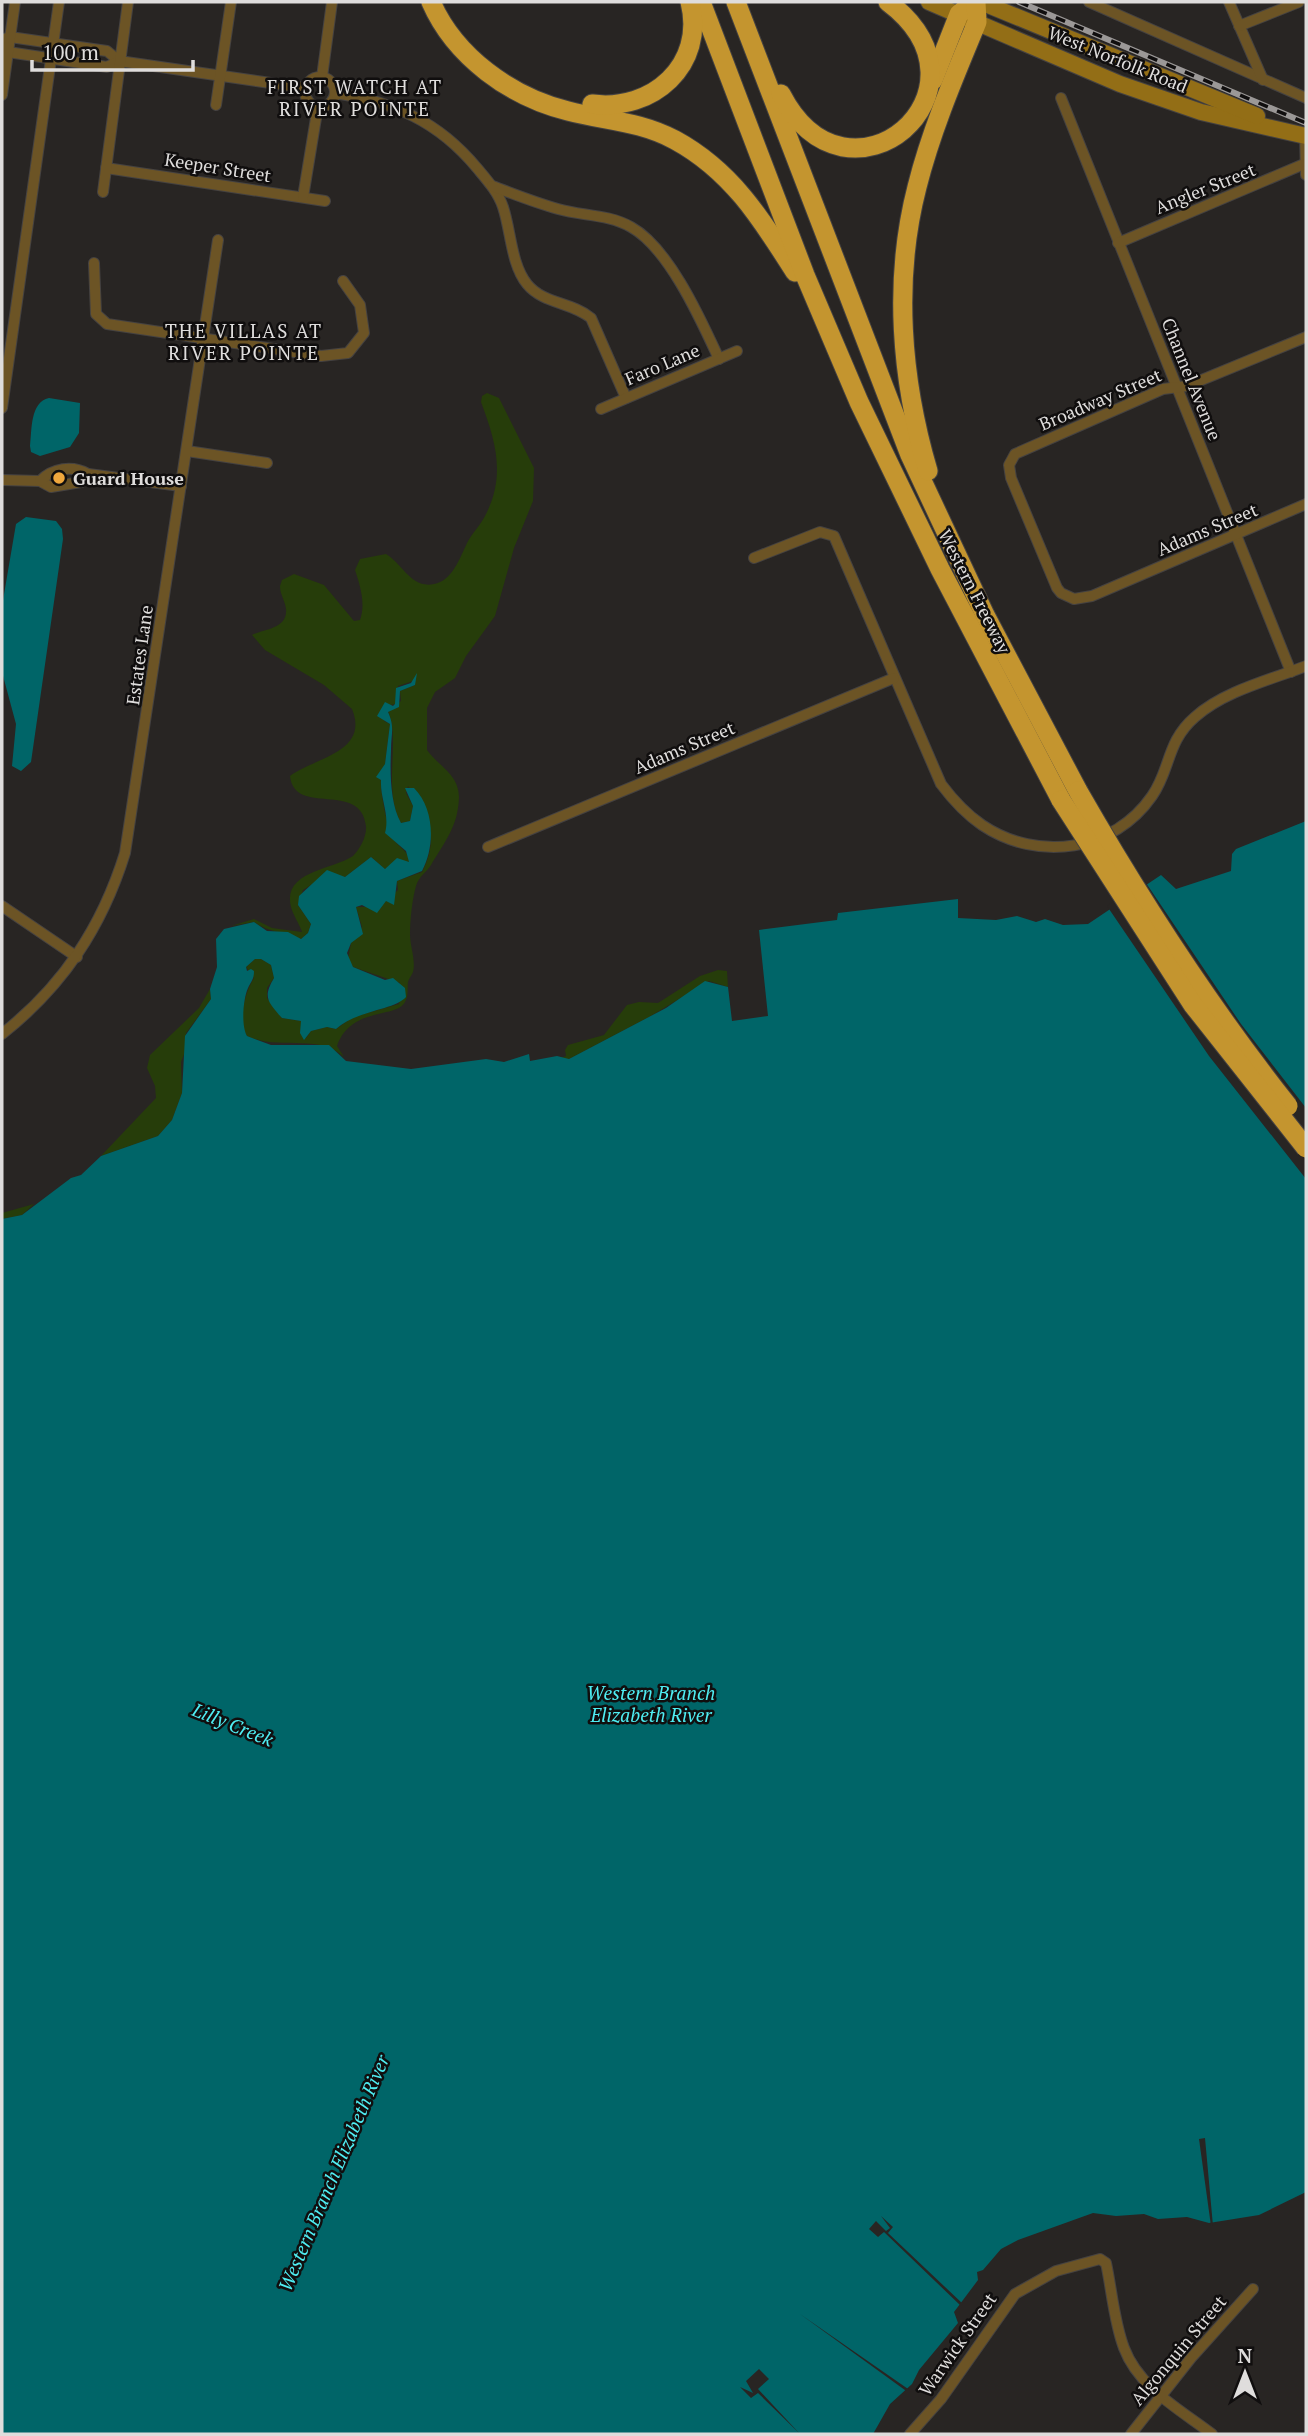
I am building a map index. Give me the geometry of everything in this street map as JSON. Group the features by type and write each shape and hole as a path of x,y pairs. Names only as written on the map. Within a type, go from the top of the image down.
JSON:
{"highway":[{"path":"430,2 467,54 502,83 547,105 624,120 652,129 715,166 761,216 819,310"},
{"path":"444,2 473,45 507,73 558,97 612,106 651,95 680,68 691,42 691,2"},
{"name":"Western Freeway","path":"701,2 819,310 875,438 1069,795 1193,1005 1306,1148"},
{"name":"Western Freeway","path":"736,2 910,455 1069,795 1197,985 1306,1128"},
{"path":"742,2 752,19 790,109 807,130 825,142 856,149 869,148 892,139 913,123 973,8"},
{"path":"888,2 920,34 929,57 930,86"},
{"path":"951,542 921,446 907,381 903,284 907,237 921,171 973,8"}],"street":[{"path":"2,94 6,38 15,2"},
{"path":"2,408 60,2"},
{"path":"103,192 128,2"},
{"path":"216,105 231,2"},
{"path":"322,77 332,2"},
{"name":"West Norfolk Road","path":"929,2 973,8 1119,85 1201,112 1303,135"},
{"path":"1089,2 1306,98"},
{"path":"1229,2 1263,80"},
{"path":"1239,26 1299,2"},
{"path":"6,38 107,51 119,61 305,88"},
{"path":"5,50 107,67 119,61"},
{"path":"322,77 333,85 335,93 327,105 318,106 307,100 305,88 309,80 322,77"},
{"path":"335,93 391,105 428,122 457,146 492,186 503,206 523,278 528,286 547,299 584,312 592,318 626,398"},
{"name":"Channel Avenue","path":"1061,98 1291,672"},
{"path":"303,197 318,106"},
{"path":"1303,135 1305,169"},
{"name":"Keeper Street","path":"106,168 325,201"},
{"name":"Angler Street","path":"1118,243 1305,169"},
{"path":"492,186 557,209 616,221 645,237 664,261 696,312 719,359"},
{"name":"Estates Lane","path":"2,1034 52,988 77,957 96,928 125,853 218,240"},
{"path":"94,263 95,308 99,320 107,324 321,356 348,354 364,333 364,318 355,295 343,281"},
{"name":"Broadway Street","path":"1053,575 1013,483 1009,465 1015,454 1163,389 1232,369 1306,337"},
{"name":"Faro Lane","path":"601,409 737,351"},
{"path":"187,451 267,463"},
{"path":"2,480 40,481 51,487 81,482 88,474 181,486"},
{"name":"Adams Street","path":"1053,575 1061,593 1074,599 1082,598 1237,536 1306,504"},
{"path":"754,558 820,532 830,533 931,767 956,804 997,834 1034,845 1066,847 1092,843 1115,833 1140,812 1156,790 1177,737 1196,715 1224,698 1306,666"},
{"name":"Adams Street","path":"488,847 894,678"},
{"path":"2,906 77,957"},
{"name":"Warwick Street","path":"911,2434 941,2399 1015,2294 1035,2281 1077,2264 1100,2259 1106,2263 1124,2350 1144,2380 1160,2395"},
{"name":"Algonquin Street","path":"1131,2434 1160,2395 1254,2289"},
{"path":"1160,2395 1212,2434"}],"green space":[{"path":"487,393 499,398 534,468 533,501 514,548 495,616 466,656 455,678 435,692 427,708 427,750 452,776 459,797 450,833 416,886 410,928 414,968 408,982 405,1002 400,1007 362,1019 352,1025 337,1046 344,1057 323,1046 272,1042 247,1036 242,1015 254,978 246,967 255,959 261,959 271,965 274,978 267,988 267,998 282,1018 301,1021 306,1038 311,1031 327,1027 336,1029 353,1017 399,1004 400,983 353,967 348,959 351,943 362,927 356,907 379,907 398,890 397,881 422,872 431,837 426,817 408,786 406,793 413,806 410,821 401,823 393,795 393,736 388,711 401,701 400,691 415,685 413,681 398,686 396,704 390,705 384,721 390,724 385,764 377,777 381,780 391,835 407,854 409,862 395,862 385,869 371,857 345,877 325,872 319,880 303,890 298,905 311,924 308,933 301,939 254,922 231,926 254,919 272,928 302,932 291,907 290,895 294,886 311,873 353,856 366,830 361,812 353,805 303,795 294,788 290,776 346,745 353,736 355,724 352,709 324,685 265,650 252,635 283,621 286,609 280,586 282,580 294,574 324,585 354,621 360,620 362,608 355,570 360,559 386,554 413,579 426,585 440,582 451,574 469,539 485,516 495,487 497,473 494,445 481,402 482,396"},
{"path":"718,970 727,971 728,987 709,981 649,1017 569,1059 561,1058 566,1056 568,1045 604,1035 627,1005 639,1002 658,1003 700,976"},
{"path":"210,989 211,999 186,1033 187,1047 181,1062 182,1093 172,1120 158,1136 101,1156 156,1098 155,1086 147,1068 150,1055 199,1008"},
{"path":"34,1204 22,1215 2,1219 2,1213"}],"water":[{"path":"49,398 80,403 79,433 70,447 40,456 31,452 32,425 38,405"},
{"path":"26,517 56,521 62,529 63,539 31,762 21,771 12,766 16,724 2,672 2,606 16,524"},
{"name":"Western Branch Elizabeth River","path":"417,673 415,685 400,691 399,707 388,712 392,726 391,788 401,823 410,821 413,806 405,788 414,788 421,797 431,828 429,851 422,871 397,881 394,905 386,901 377,913 362,905 356,907 363,934 351,943 347,953 353,967 385,980 393,978 405,988 406,997 393,1005 354,1018 336,1029 327,1027 311,1031 304,1040 300,1033 301,1021 282,1018 268,999 268,990 274,978 271,965 261,959 255,959 246,967 247,971 254,971 244,1005 243,1019 247,1036 271,1045 329,1045 346,1061 411,1069 486,1059 504,1062 529,1054 530,1061 557,1056 569,1059 666,1008 705,981 728,987 732,1021 768,1016 759,930 837,920 838,913 958,899 958,918 996,920 1017,916 1036,922 1045,919 1063,925 1088,924 1161,875 1176,889 1231,871 1232,854 1236,849 1306,821 1306,2192 1259,2215 1209,2223 1187,2217 1158,2219 1144,2214 1116,2216 1093,2213 1018,2240 1001,2249 983,2270 977,2272 978,2280 954,2312 958,2323 919,2370 912,2384 890,2404 873,2434 2,2434 2,1219 22,1215 71,1178 81,1175 101,1156 158,1136 172,1120 182,1093 185,1036 211,999 210,989 217,967 216,939 224,929 254,922 267,931 288,932 301,939 308,933 311,924 298,905 299,896 327,870 345,877 371,857 385,869 397,858 409,862 406,851 385,833 381,780 376,777 385,764 390,724 377,716 385,702 393,706 395,704 396,688 411,683"}],"pier":[{"path":"1144,880 1241,1024 1306,1108 1306,1179 1209,1056 1107,906"},
{"path":"1205,2138 1213,2226 1199,2139"},
{"path":"881,2216 893,2227 888,2233 963,2304 961,2306 884,2232 878,2237 869,2229 876,2221 886,2231 890,2228"},
{"path":"800,2314 911,2391 909,2393"},
{"path":"759,2369 769,2379 758,2389 800,2434 758,2393 751,2398 740,2387 753,2393 746,2381"}],"railway":[{"path":"1019,2 1306,123"}],"place":[{"name":"Guard House","path":"59,478"}],"district":[{"name":"FIRST WATCH AT RIVER POINTE","path":"355,97"},
{"name":"THE VILLAS AT RIVER POINTE","path":"244,341"}],"water label":[{"name":"Lilly Creek","path":"233,1724"}]}
